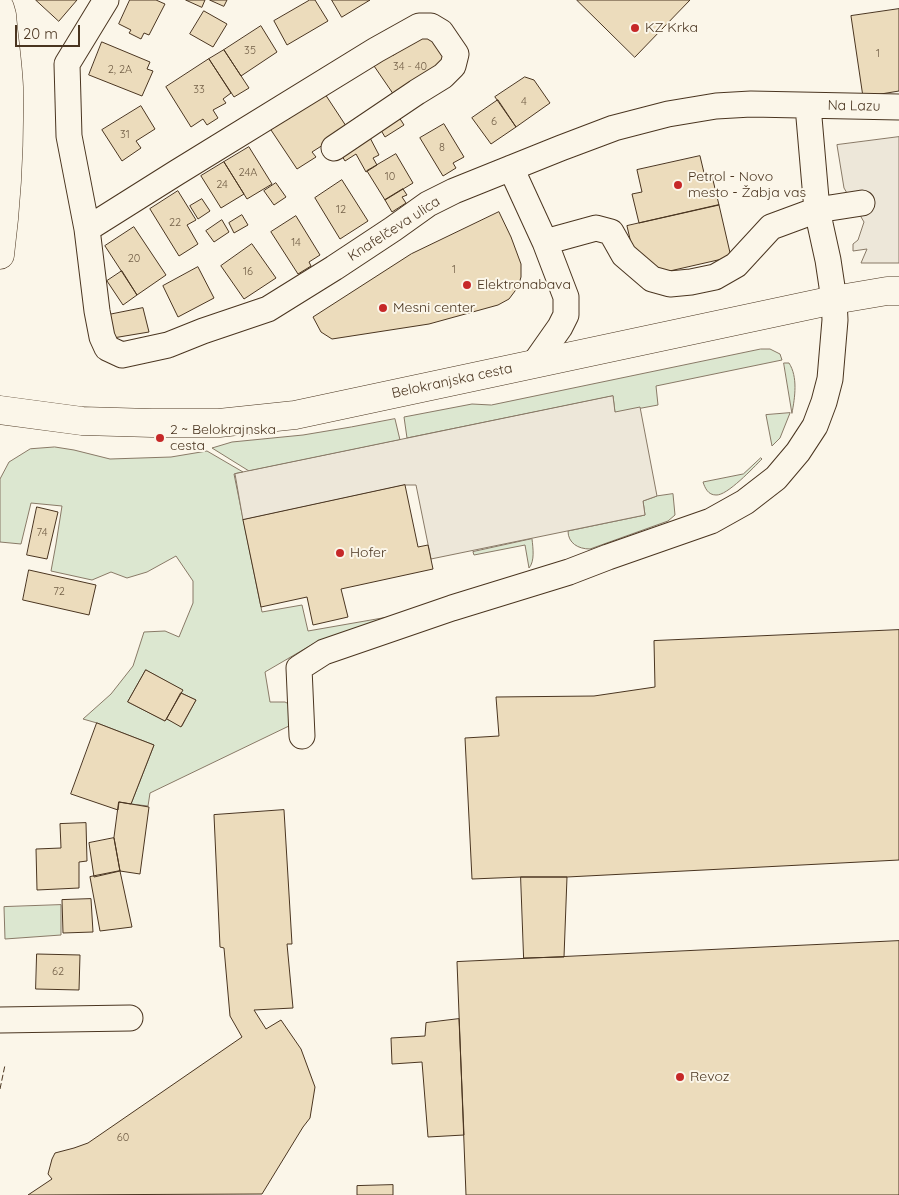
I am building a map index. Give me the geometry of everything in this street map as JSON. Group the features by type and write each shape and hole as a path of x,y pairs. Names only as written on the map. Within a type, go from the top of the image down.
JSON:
{"main road":[{"path":"0,8 9,86 4,114 5,217 0,255"},
{"name":"Belokranjska cesta","path":"0,410 82,421 219,424 295,415 834,300 887,291 899,291"}],"street":[{"name":"Knafelčeva ulica","path":"106,0 67,64 69,136 87,229 102,337 107,348 122,354 168,345 268,309 394,229 428,204 454,191 614,128 668,114 716,106 808,106"},
{"path":"87,229 376,50 410,31 419,26 432,26 441,32 456,54 453,66 442,76 334,148"},
{"path":"302,736 299,668 324,652 452,608 569,572 711,521 745,502 776,478 798,452 815,426 824,402 830,379 834,320 834,300 828,260 817,210 808,106"},
{"name":"Na Lazu","path":"808,106 899,107"},
{"path":"511,168 545,242 566,297 566,315 560,327 534,364"},
{"path":"545,242 596,228 611,232 624,255 652,279 670,284 691,282 715,277 736,265 771,227 817,210 862,203"},
{"path":"0,1020 130,1018"}],"green space":[{"path":"761,349 770,349 780,354 782,360 656,386 658,405 615,413 613,396 407,438 404,417 472,404 491,405"},
{"path":"784,363 789,363 794,374 795,394 792,413"},
{"path":"790,413 780,438 772,446 766,415"},
{"path":"395,419 400,440 249,471 212,448 232,442 303,435"},
{"path":"55,447 110,459 171,457 207,451 243,472 234,474 262,612 302,605 308,631 388,617 313,644 265,672 270,702 285,702 289,704 291,725 150,793 148,806 131,804 154,745 83,719 111,694 133,666 144,632 165,631 179,637 193,603 193,581 176,556 147,572 127,578 111,572 92,580 51,571 62,506 31,503 21,544 0,542 0,479 9,462 30,449","holes":["146,670 182,690 181,693 196,700 182,726 167,719 165,721 128,702"]},
{"path":"761,458 747,474 727,491 716,495 711,494 706,489 703,482 743,474"},
{"path":"673,494 675,515 668,521 590,549 574,544 568,535 568,531 645,515 643,501 657,496"},
{"path":"532,539 533,558 529,568 525,545 474,555 473,552"},
{"path":"61,905 61,935 5,939 4,907"}],"shaded area":[{"path":"899,137 899,263 861,263 867,249 853,251 853,244 858,240 864,222 844,188 837,145"},
{"path":"613,396 615,412 640,407 657,496 643,501 645,515 431,559 416,485 405,485 243,520 235,474"}],"building":[{"path":"36,0 77,0 59,21"},
{"path":"130,0 156,0 165,4 149,35 144,33 141,39 129,33 131,30 119,24"},
{"path":"186,0 205,0 202,7"},
{"path":"210,0 227,0 224,6"},
{"path":"310,0 315,0 328,21 287,45 274,21"},
{"path":"332,0 370,0 342,17"},
{"name":"KZ Krka","path":"577,0 690,0 635,57"},
{"path":"899,9 899,91 863,97 851,16"},
{"path":"204,11 227,24 213,47 190,34"},
{"path":"261,26 277,52 241,76 224,50"},
{"path":"427,31 450,63 396,98 372,63 390,51 393,55"},
{"path":"102,42 150,62 147,69 153,71 142,96 89,75"},
{"path":"224,50 249,88 234,97 209,59"},
{"path":"209,59 231,93 223,99 226,103 213,110 218,118 207,125 203,119 191,127 166,87"},
{"path":"525,77 534,80 550,103 516,127 495,97"},
{"path":"325,94 348,129 312,152 316,157 297,169 271,130"},
{"path":"498,100 516,127 491,144 472,118"},
{"path":"141,106 155,129 136,141 141,148 122,161 102,130"},
{"path":"397,114 404,125 385,137 379,127"},
{"path":"444,124 464,157 453,163 456,168 443,176 420,138"},
{"path":"368,134 379,155 373,158 377,165 366,172 356,154 345,161 339,151"},
{"path":"249,147 272,184 247,199 224,162"},
{"path":"396,154 413,183 385,200 367,171"},
{"name":"Petrol - Novo mesto - Žabja vas","path":"700,156 705,177 712,176 719,205 639,223 632,194 642,192 637,170"},
{"path":"224,162 244,194 221,208 201,176"},
{"path":"342,180 368,221 340,239 315,198"},
{"path":"276,183 286,197 274,205 264,191"},
{"path":"403,189 407,195 402,197 406,203 392,212 385,200"},
{"path":"178,191 196,220 187,225 198,244 179,256 150,209"},
{"path":"202,199 210,211 198,219 190,206"},
{"path":"719,205 731,257 639,278 627,226"},
{"path":"499,212 521,264 521,277 518,287 509,299 498,305 429,324 332,339 321,332 313,317 411,254"},
{"path":"242,215 248,225 234,233 229,223"},
{"path":"296,216 320,255 309,262 311,266 298,274 271,232"},
{"path":"222,220 229,232 214,242 206,231"},
{"path":"134,227 166,275 137,295 105,246"},
{"path":"252,244 276,278 244,299 221,266"},
{"path":"198,267 214,298 178,317 163,286"},
{"path":"122,271 137,295 123,305 107,281"},
{"path":"143,308 149,332 113,338 108,315"},
{"name":"Hofer","path":"405,485 418,547 428,545 433,569 341,589 348,617 313,625 307,597 261,607 243,520"},
{"path":"37,507 58,512 47,559 27,555"},
{"path":"29,570 96,585 89,615 23,600"},
{"path":"899,630 899,860 567,877 472,879 465,738 499,736 496,697 594,696 655,687 654,641"},
{"path":"146,670 183,690 165,721 128,702"},
{"path":"181,693 196,700 181,727 167,719"},
{"path":"97,723 154,745 131,804 119,802 118,810 71,794"},
{"path":"119,802 149,807 140,874 120,871 114,838"},
{"path":"284,810 292,944 287,944 293,1008 254,1010 266,1029 281,1020 301,1049 315,1087 310,1118 262,1194 28,1195 52,1179 48,1174 55,1153 88,1143 242,1037 230,1016 224,948 220,947 214,815"},
{"path":"86,823 87,861 79,862 79,888 37,890 36,849 61,848 60,824"},
{"path":"114,838 120,871 94,877 89,843"},
{"path":"120,871 132,927 100,931 90,877"},
{"path":"521,877 567,877 564,957 524,958"},
{"path":"91,899 93,932 63,933 62,900"},
{"name":"Revoz","path":"899,941 899,1195 466,1195 457,962"},
{"path":"37,954 80,955 79,990 36,989"},
{"path":"459,1019 464,1135 428,1137 422,1062 392,1064 391,1038 425,1036 426,1023"},
{"path":"393,1185 393,1195 357,1195 357,1186"}],"fence":[{"path":"0,1089 5,1065"}],"place":[{"name":"KZ Krka","path":"635,28"},
{"name":"Petrol - Novo mesto - Žabja vas","path":"678,185"},
{"name":"Elektronabava","path":"467,285"},
{"name":"Mesni center","path":"383,308"},
{"name":"2 ~ Belokrajnska cesta","path":"160,438"},
{"name":"Hofer","path":"340,553"},
{"name":"Revoz","path":"680,1077"}]}
